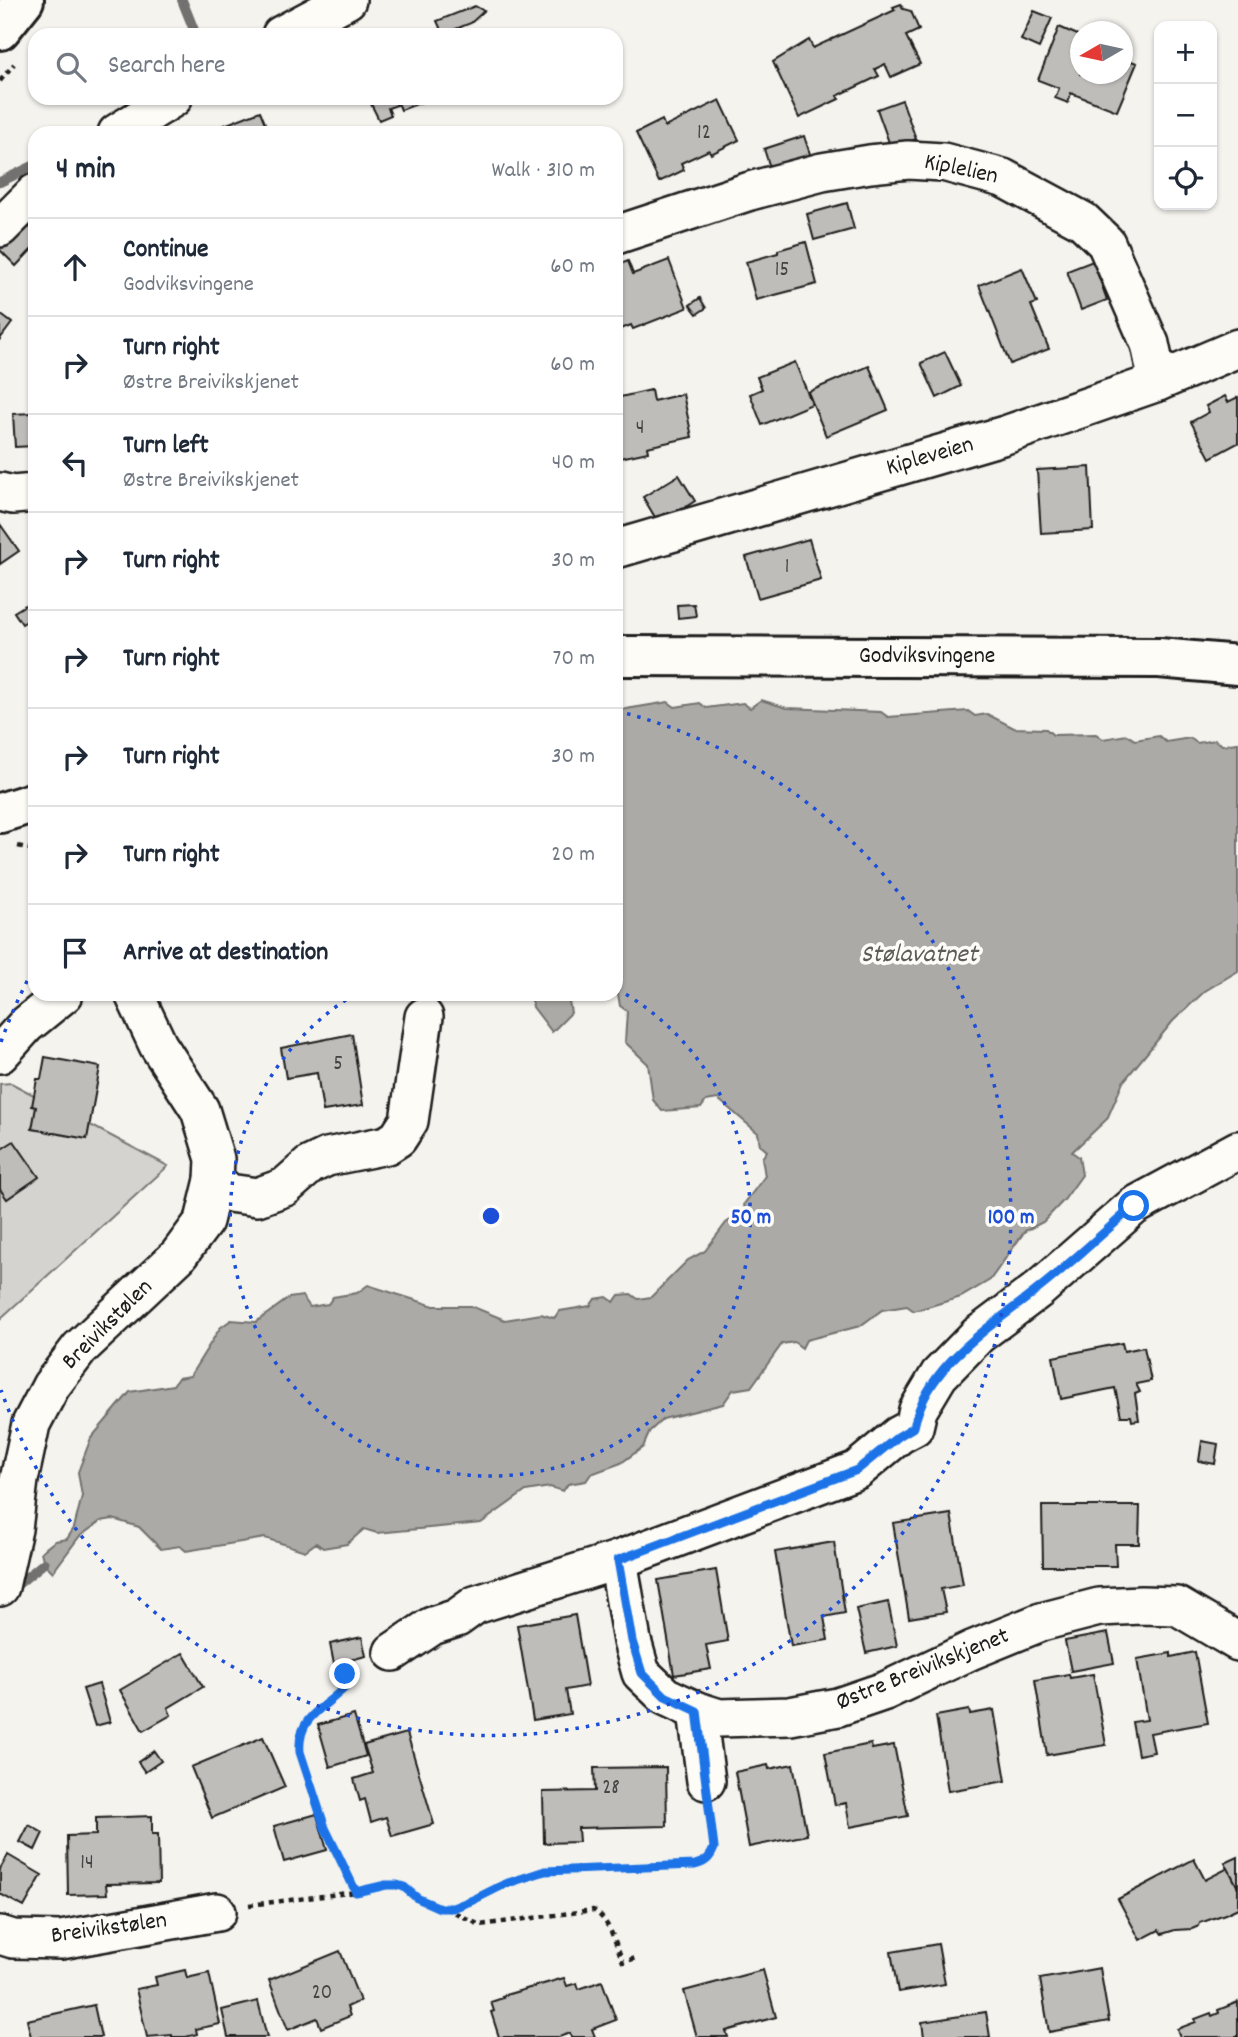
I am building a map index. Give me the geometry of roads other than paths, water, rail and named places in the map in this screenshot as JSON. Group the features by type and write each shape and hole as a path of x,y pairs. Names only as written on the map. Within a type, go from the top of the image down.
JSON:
{"main road":[{"path":"0,30 24,0"},
{"name":"Godviksvingene","path":"623,656 1158,658 1238,665"},
{"path":"0,813 28,804"}],"street":[{"path":"294,28 346,0"},
{"path":"128,126 162,105"},
{"name":"Kiplelien","path":"623,233 750,191 822,172 870,164 908,160 943,162 994,175 1083,221 1106,243 1150,344 1158,382"},
{"path":"0,228 28,200"},
{"name":"Kipleveien","path":"623,547 1005,435 1158,382 1238,348"},
{"path":"0,492 28,494"},
{"path":"0,1054 26,1025 55,1001"},
{"name":"Breivikstølen","path":"0,1587 13,1529 10,1478 51,1385 80,1348 178,1256 204,1221 215,1180 215,1159 200,1110 158,1045 137,1001"},
{"path":"215,1180 229,1193 257,1197 285,1187 310,1165 327,1157 387,1145 398,1138 409,1121 424,1017"},
{"path":"393,1651 432,1626 457,1618 475,1605 618,1560 857,1470 914,1427 918,1410 939,1375 978,1335 1038,1290 1134,1206 1238,1150"},
{"name":"Østre Breivikskjenet","path":"618,1560 632,1641 642,1673 665,1696 697,1711 719,1717 790,1716 838,1707 885,1691 972,1650 1041,1622 1099,1607 1177,1606 1238,1642"},
{"path":"697,1711 706,1782"},
{"name":"Breivikstølen","path":"0,1935 13,1939 61,1940 217,1912"}],"water":[{"name":"Stølavatnet","path":"761,700 787,708 881,712 888,717 968,711 975,716 987,714 1014,728 1046,729 1053,735 1096,734 1103,739 1127,735 1135,740 1159,736 1166,742 1190,738 1197,743 1215,740 1222,745 1238,743 1238,971 1205,991 1173,1021 1123,1082 1107,1119 1072,1152 1079,1157 1082,1175 1064,1200 1043,1222 1025,1231 990,1280 961,1297 914,1311 907,1306 882,1310 860,1326 806,1340 802,1348 794,1342 782,1344 751,1387 733,1390 723,1404 663,1419 650,1431 643,1447 621,1463 591,1474 586,1481 568,1484 563,1491 550,1487 526,1491 481,1523 377,1533 364,1529 347,1544 323,1548 316,1543 305,1551 265,1538 186,1551 180,1546 161,1549 139,1527 113,1519 101,1521 79,1537 53,1572 44,1563 41,1552 55,1541 67,1539 74,1528 82,1496 78,1472 91,1438 130,1392 173,1385 178,1378 190,1376 220,1328 231,1320 256,1322 289,1298 302,1296 310,1307 328,1304 333,1297 357,1293 368,1285 434,1306 471,1306 505,1320 541,1314 554,1318 560,1311 590,1306 595,1299 607,1297 614,1302 619,1295 631,1294 638,1299 651,1297 688,1260 705,1251 726,1223 745,1210 744,1204 765,1176 762,1158 767,1151 760,1145 758,1133 718,1099 706,1101 701,1108 662,1111 653,1100 648,1064 625,1042 627,1011 620,1006 619,1001 623,1001 623,710 668,702 675,707 700,703 706,708 743,703 750,708"},
{"path":"532,1001 569,1001 571,1013 552,1032 533,1007"}],"waterway":[{"path":"182,0 193,28"},
{"path":"0,182 28,168"},
{"path":"11,1590 44,1563"}]}
